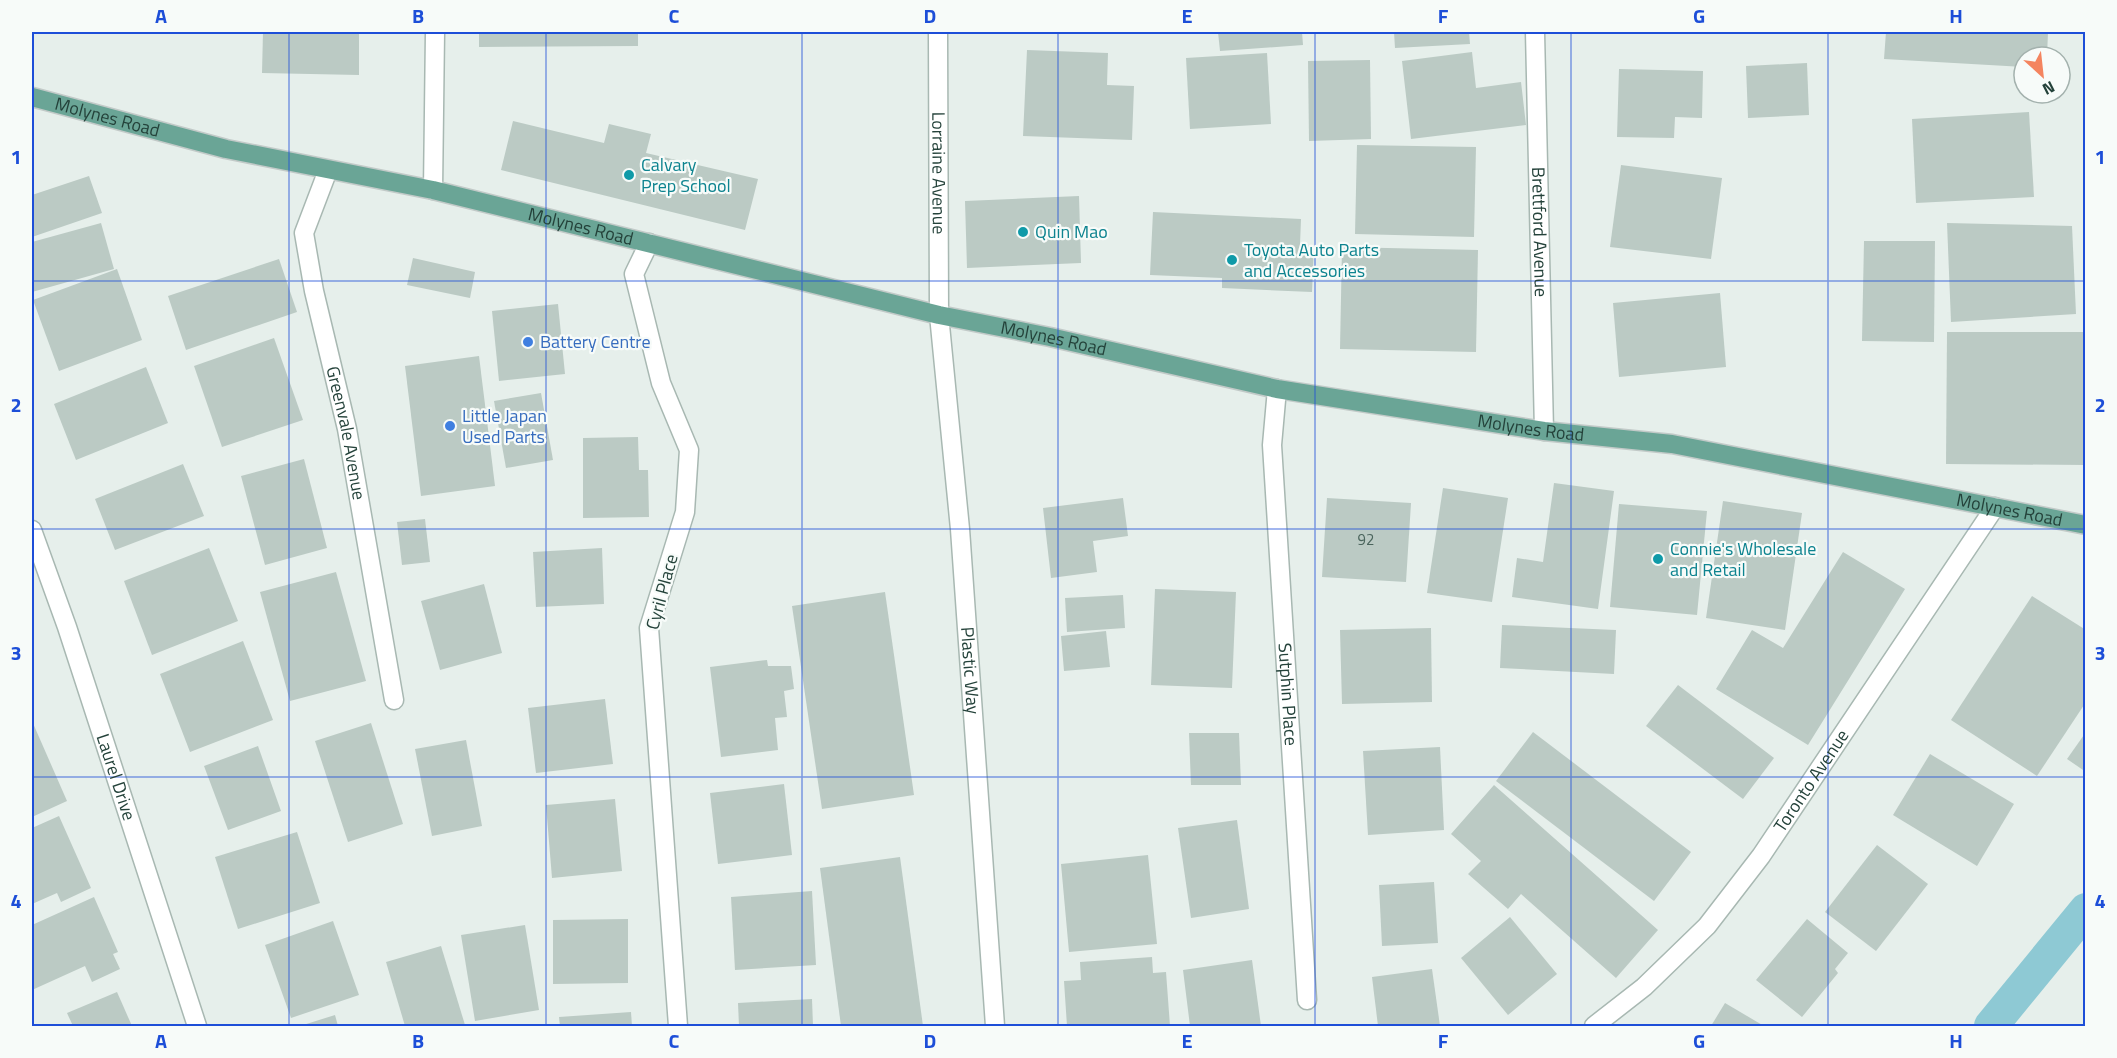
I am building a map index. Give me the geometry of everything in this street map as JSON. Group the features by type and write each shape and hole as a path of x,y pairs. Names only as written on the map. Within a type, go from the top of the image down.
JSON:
{"main road":[{"name":"Molynes Road","path":"32,97 226,149 433,190 939,315 1050,337 1277,388 1544,431 1672,444 2085,525"}],"street":[{"path":"433,190 435,32"},
{"name":"Lorraine Avenue","path":"938,32 939,315"},
{"name":"Brettford Avenue","path":"1535,32 1544,431"},
{"name":"Greenvale Avenue","path":"328,170 304,233 314,291 346,429 394,700"},
{"name":"Cyril Place","path":"649,243 634,274 661,383 689,450 685,512 649,628 678,1026"},
{"name":"Plastic Way","path":"939,315 960,529 995,1026"},
{"name":"Sutphin Place","path":"1277,388 1272,445 1307,1000"},
{"name":"Toronto Avenue","path":"1594,1026 1644,987 1707,927 1761,856 1995,507"},
{"name":"Laurel Drive","path":"32,530 67,627 197,1026"}],"building":[{"path":"263,32 359,32 359,75 262,73"},
{"path":"479,32 638,32 638,46 479,47"},
{"path":"1218,32 1302,32 1303,45 1220,51"},
{"path":"1394,32 1469,32 1470,44 1395,48"},
{"path":"1886,32 2048,32 2047,45 2012,45 2012,66 1884,59"},
{"path":"1027,50 1108,53 1107,85 1134,86 1132,140 1023,136"},
{"path":"1472,52 1476,88 1521,82 1526,125 1411,139 1402,61"},
{"path":"1267,53 1271,124 1190,129 1186,58"},
{"path":"1370,60 1371,139 1309,141 1308,61"},
{"path":"1807,63 1809,115 1748,118 1746,66"},
{"path":"1619,69 1703,71 1702,118 1675,117 1674,138 1617,137"},
{"path":"2029,112 2034,197 1916,203 1912,119"},
{"name":"Calvary Prep School","path":"513,121 604,143 609,124 651,134 646,153 758,179 745,230 501,170"},
{"path":"1357,145 1476,147 1474,237 1355,234"},
{"path":"1621,165 1722,178 1711,259 1610,247"},
{"path":"89,176 102,213 32,237 32,195"},
{"name":"Quin Mao","path":"1079,196 1081,263 967,268 965,201"},
{"name":"Toyota Auto Parts and Accessories","path":"1153,212 1301,219 1300,245 1314,246 1312,292 1222,288 1222,278 1150,275"},
{"path":"101,223 114,269 32,292 32,242"},
{"path":"1947,223 2072,226 2076,314 1951,322"},
{"path":"1864,241 1935,241 1934,342 1862,341"},
{"path":"1342,247 1478,250 1476,352 1340,349"},
{"path":"413,258 475,272 470,298 407,285"},
{"path":"279,259 297,312 186,350 168,296"},
{"path":"117,269 142,340 59,371 33,300"},
{"path":"1720,293 1726,367 1619,377 1613,303"},
{"name":"Battery Centre","path":"558,304 565,374 499,381 492,311"},
{"path":"1947,332 2086,332 2086,465 1946,464"},
{"path":"274,338 303,420 222,447 194,366"},
{"name":"Little Japan Used Parts","path":"479,356 495,486 421,496 405,366"},
{"path":"146,367 168,423 76,460 54,404"},
{"path":"541,393 553,460 506,468 494,401"},
{"path":"638,437 639,470 648,470 649,517 583,518 583,438"},
{"path":"304,459 327,548 265,565 241,476"},
{"path":"183,464 204,516 115,550 95,499"},
{"path":"1554,483 1614,491 1598,609 1512,597 1517,558 1543,562"},
{"path":"1443,488 1508,498 1492,602 1427,593"},
{"path":"1123,498 1128,536 1093,541 1097,572 1051,578 1043,508"},
{"path":"1327,498 1411,503 1406,582 1322,577"},
{"path":"1723,501 1802,513 1785,630 1706,618"},
{"name":"Connie's Wholesale and Retail","path":"1619,504 1707,511 1697,615 1610,607"},
{"path":"425,519 430,562 402,565 397,522"},
{"path":"209,548 238,621 152,655 124,581"},
{"path":"602,548 604,604 536,607 533,552"},
{"path":"1843,552 1905,589 1808,745 1716,689 1752,630 1783,648"},
{"path":"336,572 366,681 290,701 260,592"},
{"path":"484,584 502,653 440,670 421,601"},
{"path":"1155,589 1236,592 1232,688 1151,685"},
{"path":"885,592 914,795 822,809 792,606"},
{"path":"1123,595 1125,628 1067,632 1065,598"},
{"path":"2032,596 2086,630 2086,702 2037,776 1951,720"},
{"path":"1502,625 1616,630 1614,674 1500,668"},
{"path":"1431,628 1432,702 1342,704 1340,630"},
{"path":"1106,631 1110,667 1064,671 1061,636"},
{"path":"243,641 273,720 190,752 160,674"},
{"path":"767,660 768,666 791,666 794,689 784,691 787,717 775,718 778,750 721,757 710,667"},
{"path":"1678,685 1774,758 1743,799 1646,726"},
{"path":"605,699 613,764 536,773 528,708"},
{"path":"32,721 67,801 32,817"},
{"path":"371,723 403,824 348,842 315,741"},
{"path":"1533,732 1691,852 1654,901 1496,781"},
{"path":"2086,732 2086,772 2067,759"},
{"path":"1189,733 1239,733 1241,785 1191,785"},
{"path":"466,740 482,826 432,836 415,749"},
{"path":"258,746 281,811 228,830 204,766"},
{"path":"1440,747 1444,830 1368,835 1363,751"},
{"path":"1930,754 2014,804 1977,866 1893,815"},
{"path":"784,784 792,855 718,864 710,793"},
{"path":"1494,785 1658,930 1616,978 1521,894 1508,909 1468,874 1481,861 1451,834"},
{"path":"615,799 622,871 552,878 546,805"},
{"path":"59,816 91,888 61,902 57,893 32,904 32,842 34,841 32,828"},
{"path":"1237,820 1249,909 1191,918 1178,828"},
{"path":"297,832 320,903 238,929 215,857"},
{"path":"1877,845 1928,884 1876,951 1825,912"},
{"path":"1148,855 1157,944 1069,952 1061,864"},
{"path":"900,857 923,1026 841,1026 820,868"},
{"path":"1434,882 1438,943 1382,946 1379,885"},
{"path":"812,891 816,965 735,970 731,897"},
{"path":"94,897 118,952 113,954 120,969 92,982 85,966 32,990 32,925"},
{"path":"1510,917 1557,974 1508,1015 1461,958"},
{"path":"628,919 628,983 553,984 553,920"},
{"path":"1807,919 1848,953 1835,969 1838,973 1802,1017 1756,980"},
{"path":"333,921 359,995 291,1018 265,945"},
{"path":"525,925 539,1010 475,1021 461,935"},
{"path":"441,946 465,1025 405,1026 386,962"},
{"path":"1152,957 1153,973 1166,972 1170,1026 1067,1026 1064,981 1081,980 1080,962"},
{"path":"1252,960 1261,1026 1190,1026 1183,970"},
{"path":"1432,969 1440,1026 1378,1026 1372,977"},
{"path":"117,992 132,1026 73,1026 67,1013"},
{"path":"812,999 813,1026 739,1026 738,1003"},
{"path":"1725,1003 1764,1026 1711,1026"},
{"path":"631,1012 632,1026 560,1026 559,1017"},
{"path":"335,1015 338,1026 300,1026"}],"waterway":[{"path":"1991,1026 2086,910"}],"place":[{"name":"Calvary Prep School","path":"629,175"},
{"name":"Quin Mao","path":"1023,232"},
{"name":"Toyota Auto Parts and Accessories","path":"1232,260"},
{"name":"Battery Centre","path":"528,342"},
{"name":"Little Japan Used Parts","path":"450,426"},
{"name":"Connie's Wholesale and Retail","path":"1658,559"}]}
